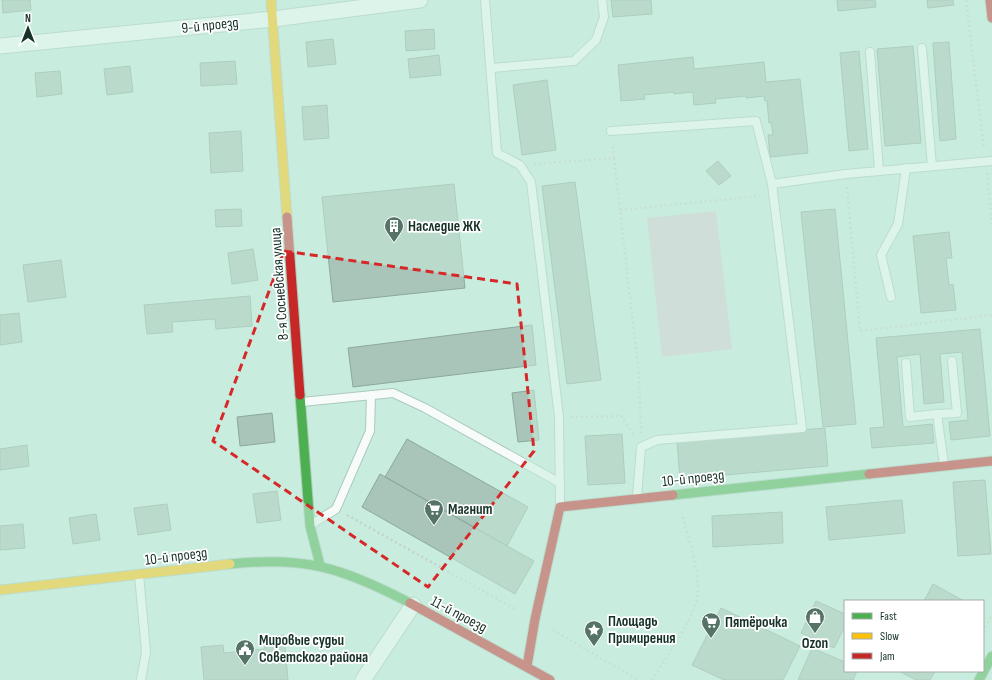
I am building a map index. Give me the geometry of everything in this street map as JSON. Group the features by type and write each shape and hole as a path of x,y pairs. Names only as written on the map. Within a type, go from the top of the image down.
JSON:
{"street":[{"name":"8-я Сосневская улица","path":"271,0 310,526 320,565"},
{"name":"9-й проезд","path":"0,46 273,19 420,0"},
{"path":"990,0 992,18"},
{"name":"10-й проезд","path":"560,506 992,461"},
{"path":"527,666 535,619 560,506"},
{"name":"10-й проезд","path":"0,590 250,562 281,561 320,565 353,576"},
{"name":"11-й проезд","path":"353,576 414,605 550,680"},
{"path":"363,680 414,605"},
{"path":"984,671 992,656"}],"lane":[{"path":"486,0 497,153 520,165 531,182 559,417 560,506"},
{"path":"490,68 574,61 596,40 604,17 602,0"},
{"path":"922,48 932,166"},
{"path":"870,52 879,171"},
{"path":"611,131 756,121 772,184 772,195 802,428 657,440 641,447 637,497"},
{"path":"772,184 906,168 989,161"},
{"path":"891,297 881,255 898,224 906,168"},
{"path":"906,363 910,417 957,413 952,361"},
{"path":"302,402 393,393 425,408 560,483"},
{"path":"310,526 336,509 370,431 371,395"},
{"path":"937,414 944,466"},
{"path":"139,575 146,652 141,680"}],"path":[{"path":"966,0 989,161 992,224"},
{"path":"611,131 639,376 641,447"},
{"path":"520,165 614,158"},
{"path":"620,210 772,195"},
{"path":"559,417 621,416 641,447"},
{"path":"652,680 670,653 697,600 698,579 676,493"},
{"path":"336,509 535,619 638,680"},
{"path":"984,630 992,614"}],"highlighted area":[{"path":"284,251 517,284 534,451 428,587 213,441"}],"shaded area":[{"path":"716,211 732,349 662,357 647,218"}],"building":[{"path":"2,0 30,0 31,10 3,13"},
{"path":"611,0 651,0 652,14 613,17"},
{"path":"837,0 875,0 876,7 838,11"},
{"path":"927,0 953,0 954,5 928,8"},
{"path":"434,29 435,49 406,51 405,31"},
{"path":"333,39 336,64 308,67 306,42"},
{"path":"949,42 956,139 940,141 933,43"},
{"path":"913,46 921,143 885,146 877,49"},
{"path":"859,51 868,149 849,151 840,53"},
{"path":"439,55 441,75 410,78 408,59"},
{"path":"693,57 694,69 764,62 766,82 800,79 808,153 770,157 768,135 773,135 771,122 769,123 767,101 765,101 764,96 715,99 716,103 694,105 693,92 674,94 674,92 644,95 645,99 621,101 618,65"},
{"path":"235,61 237,84 201,86 200,63"},
{"path":"130,66 133,92 107,95 104,69"},
{"path":"60,71 62,94 37,97 35,73"},
{"path":"547,80 556,150 522,155 513,85"},
{"path":"327,105 329,138 304,140 302,107"},
{"path":"241,131 243,171 211,173 209,133"},
{"path":"718,161 731,176 719,185 706,171"},
{"path":"575,182 601,380 567,384 542,186"},
{"name":"Наследие ЖК","path":"454,184 465,288 333,302 322,197"},
{"path":"241,209 242,226 216,227 215,210"},
{"path":"835,209 856,424 823,427 801,212"},
{"path":"949,232 952,258 946,258 949,285 953,284 956,310 921,313 913,236"},
{"path":"253,249 258,280 232,284 228,253"},
{"path":"61,260 66,297 28,302 23,265"},
{"path":"250,296 252,326 216,329 215,319 172,322 173,332 147,334 144,305"},
{"path":"19,313 22,342 0,345 0,315"},
{"path":"532,325 536,365 353,387 348,348"},
{"path":"980,329 990,436 951,440 949,422 968,420 962,352 940,354 944,402 924,404 920,354 897,357 903,427 932,424 934,443 872,448 870,428 884,427 876,338"},
{"path":"534,390 539,440 518,442 512,393"},
{"path":"272,413 275,442 240,446 237,417"},
{"path":"825,428 828,466 680,479 677,441"},
{"path":"622,434 625,483 588,485 585,436"},
{"path":"407,439 528,507 507,546 385,477"},
{"path":"27,445 29,466 0,470 0,449"},
{"name":"Магнит","path":"380,474 534,561 515,594 362,507"},
{"path":"985,480 991,554 958,556 953,482"},
{"path":"277,491 281,520 257,523 253,494"},
{"path":"902,500 905,533 829,540 826,507"},
{"path":"167,504 171,530 138,535 134,508"},
{"path":"782,512 783,543 713,547 712,516"},
{"path":"96,514 100,540 73,544 69,518"},
{"path":"23,524 25,548 0,550 0,526"},
{"path":"933,584 962,600 925,600"},
{"path":"816,601 844,614 844,628 834,648 801,633"},
{"path":"721,608 800,646 783,680 724,680 692,665"},
{"name":"Мировые судьи Советского района","path":"284,635 288,680 204,680 201,647 223,645 224,653 265,649 264,637"},
{"path":"812,648 844,662 844,672 857,672 853,680 798,680"},
{"path":"901,672 934,672 930,680 916,680"}],"traffic: fast":[{"path":"300,395 310,526 320,565"},
{"path":"673,495 869,474"},
{"path":"230,564 281,562 323,567 364,581 410,603"},
{"path":"984,671 992,656"},
{"path":"979,680 983,672"}],"traffic: slow":[{"path":"271,0 287,217"},
{"path":"0,590 230,564"}],"traffic: jam":[{"path":"990,0 992,18"},
{"path":"287,217 300,395"},
{"path":"869,474 992,461"},
{"path":"527,666 535,619 560,507 673,495"},
{"path":"410,603 550,680"}],"place":[{"name":"Наследие ЖК","path":"394,243"},
{"name":"Магнит","path":"434,526"},
{"name":"Ozon","path":"815,634"},
{"name":"Пятёрочка","path":"711,639"},
{"name":"Площадь Примирения","path":"594,647"},
{"name":"Мировые судьи Советского района","path":"245,666"}]}
